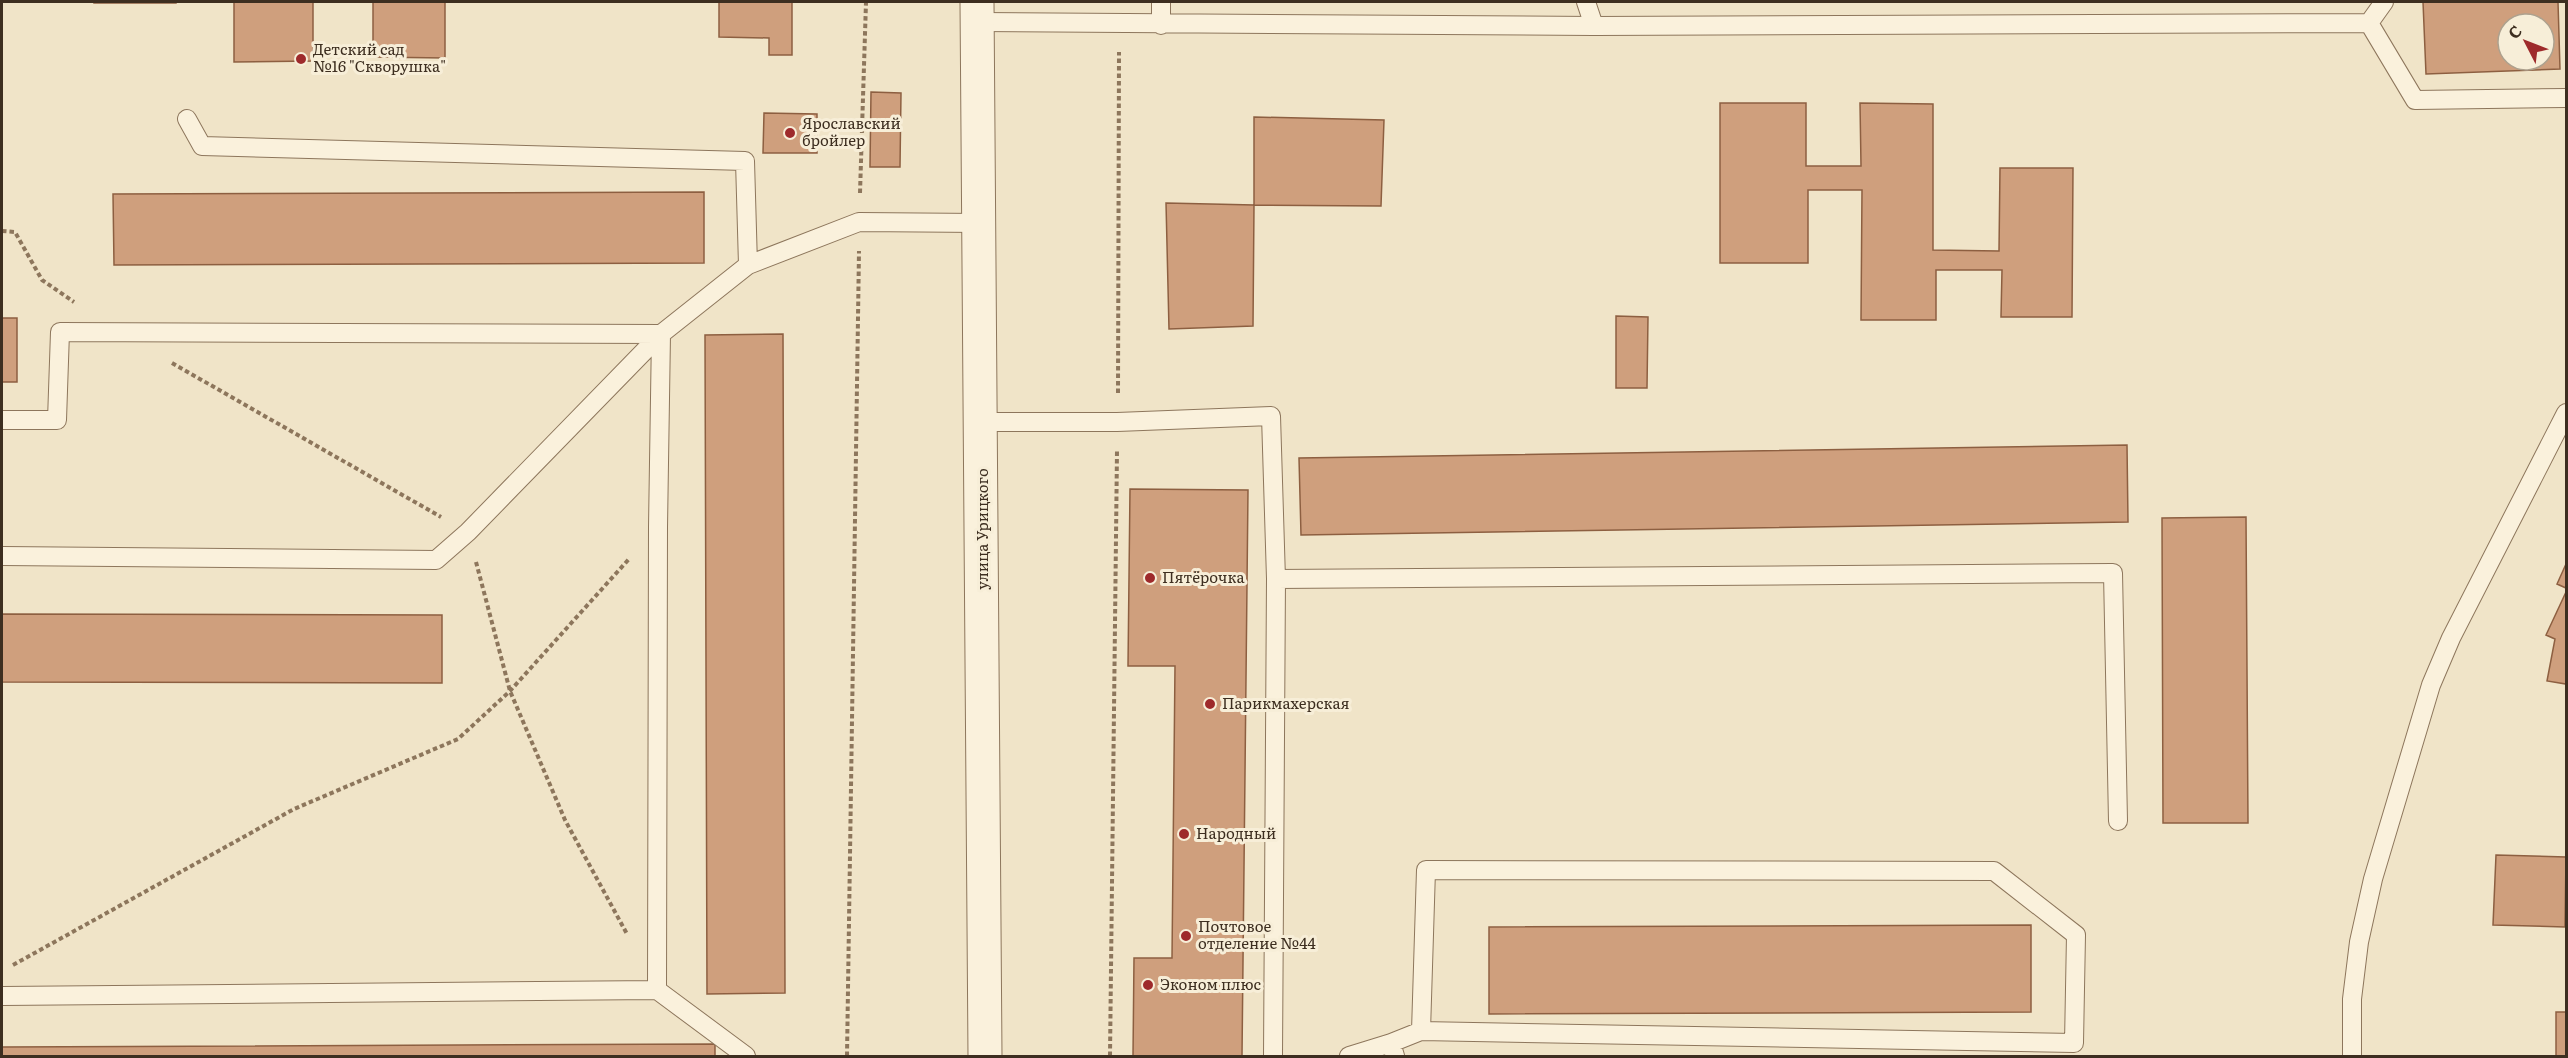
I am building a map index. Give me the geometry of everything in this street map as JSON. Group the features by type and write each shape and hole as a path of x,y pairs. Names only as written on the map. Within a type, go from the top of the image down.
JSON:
{"street":[{"name":"улица Урицкого","path":"978,12 985,1056"}],"lane":[{"path":"1161,2 1161,25"},
{"path":"1586,2 1594,26"},
{"path":"2369,23 2384,2"},
{"path":"978,12 1119,24 1161,25 2369,23"},
{"path":"2369,23 2415,100 2566,98"},
{"path":"187,119 202,146 745,161 748,265"},
{"path":"2,556 436,560 468,532 661,334 748,265 859,222 980,223"},
{"path":"2,420 57,420 60,332 661,334"},
{"path":"657,990 658,527 661,334"},
{"path":"2352,1056 2352,999 2359,942 2373,879 2431,685 2451,638 2566,413"},
{"path":"982,422 1118,422 1271,416 1276,579 1273,1056"},
{"path":"1276,579 2112,573 2118,821"},
{"path":"1349,1056 1393,1050 1421,1031 2074,1043 2076,935 1994,872 1426,870 1421,1031"},
{"path":"2,996 657,990 746,1056"}],"path":[{"path":"847,1056 859,222 866,2"},
{"path":"1110,1056 1118,422 1119,24"},
{"path":"2,231 15,231 42,280 117,332"},
{"path":"169,362 468,532 510,691 565,820 630,940"},
{"path":"12,966 294,809 458,739 510,691 658,527"}],"building":[{"path":"176,2 176,3 94,3"},
{"path":"234,2 313,2 313,61 234,62"},
{"path":"373,2 445,2 445,58 373,57"},
{"path":"719,2 792,2 792,55 769,55 769,38 719,37"},
{"path":"2423,2 2558,2 2560,69 2556,69 2556,12 2496,12 2496,71 2426,74"},
{"path":"871,92 901,93 900,167 870,167"},
{"path":"1720,103 1806,103 1806,166 1861,166 1860,103 1933,104 1933,250 1999,251 2000,168 2073,168 2072,317 2001,317 2002,270 1936,270 1936,320 1861,320 1862,190 1808,190 1808,263 1720,263"},
{"name":"Ярославский бройлер","path":"764,113 817,114 817,153 763,153"},
{"path":"1254,117 1384,120 1381,206 1254,205"},
{"path":"704,192 704,263 114,265 113,194"},
{"path":"1166,203 1254,205 1253,326 1169,329"},
{"path":"1616,316 1648,317 1647,388 1616,388"},
{"path":"2,318 17,318 17,382 2,382"},
{"path":"783,334 785,993 707,994 705,335"},
{"path":"2127,445 2128,522 1301,535 1299,458"},
{"path":"1130,489 1248,490 1242,1056 1133,1056 1134,958 1172,958 1175,666 1128,666"},
{"path":"2246,517 2248,823 2163,823 2162,518"},
{"path":"2566,564 2566,588 2557,584"},
{"path":"2566,592 2566,684 2547,681 2555,639 2546,635"},
{"path":"2,614 442,615 442,683 2,682"},
{"path":"2496,855 2566,857 2565,927 2493,925"},
{"path":"2031,925 2031,1012 1489,1014 1489,927"},
{"path":"2556,1012 2566,1012 2566,1056 2556,1056"},
{"path":"715,1044 715,1056 2,1056 2,1047"}],"place":[{"name":"Детский сад №16 \"Скворушка\"","path":"301,59"},
{"name":"Ярославский бройлер","path":"790,133"},
{"name":"Пятёрочка","path":"1150,578"},
{"name":"Парикмахерская","path":"1210,704"},
{"name":"Народный","path":"1184,834"},
{"name":"Почтовое отделение №44","path":"1186,936"},
{"name":"Эконом плюс","path":"1148,985"}]}
